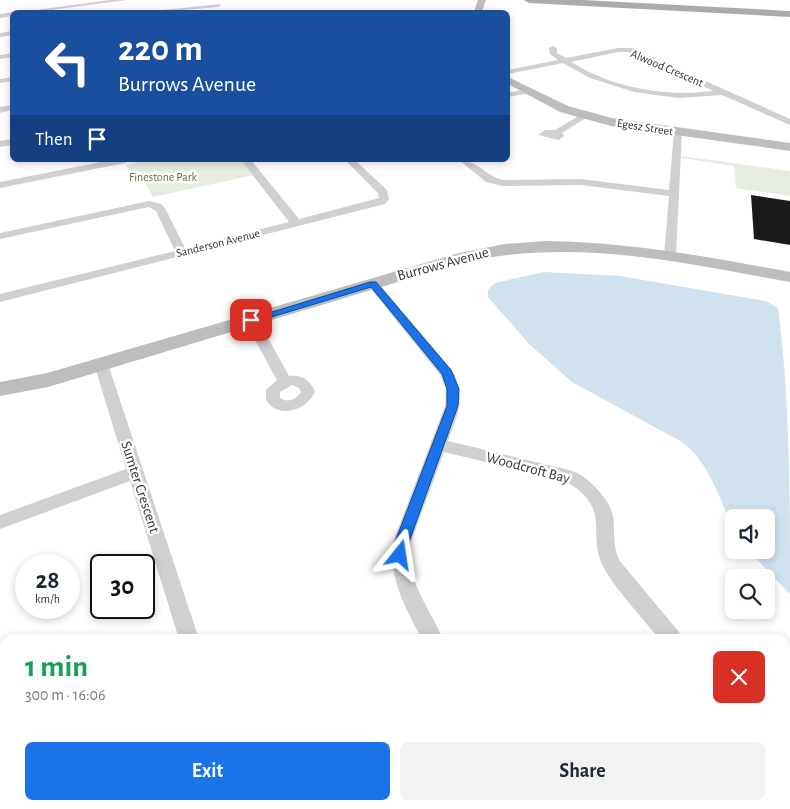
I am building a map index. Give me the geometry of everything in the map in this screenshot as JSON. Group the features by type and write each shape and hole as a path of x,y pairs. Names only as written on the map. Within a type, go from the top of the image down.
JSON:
{"main road":[{"path":"529,0 716,8 790,8"},
{"path":"624,0 790,14"}],"street":[{"path":"62,10 124,0"},
{"path":"179,10 218,5"},
{"path":"553,48 554,54 564,61 609,83 638,91 678,96 723,92"},
{"name":"Alwood Crescent","path":"510,72 618,50 628,50 790,122"},
{"name":"Egesz Street","path":"510,81 550,103 585,116 625,126 790,147"},
{"path":"510,95 527,91"},
{"path":"556,133 585,116"},
{"path":"670,256 678,132"},
{"path":"0,185 115,162"},
{"path":"248,162 296,223"},
{"name":"Sanderson Avenue","path":"0,298 375,204 384,199 383,192 352,162"},
{"path":"467,162 490,180 503,183 581,182 674,194"},
{"path":"0,236 137,206 152,205 161,210 181,252"},
{"name":"Burrows Avenue","path":"0,400 48,380 478,253 535,246 611,247 790,277"},
{"path":"373,284 443,368 453,389 453,406 402,542 400,555 402,580 431,634"},
{"path":"251,320 285,381"},
{"name":"Sumter Crescent","path":"101,364 187,634"},
{"name":"Burrows Avenue","path":"0,389 48,380"},
{"name":"Woodcroft Bay","path":"439,445 569,476 588,489 602,505 605,515 607,552 612,565 668,634"},
{"path":"0,522 136,472"}],"green space":[{"path":"682,156 790,171 790,196 736,188 734,166 681,158"},
{"name":"Finestone Park","path":"140,162 244,162 254,175 153,197 143,178 133,179 126,165"}],"water":[{"path":"544,272 620,276 766,301 778,308 787,413 790,594 775,578 775,569 766,569 757,559 775,559 775,509 725,510 707,471 700,460 682,442 572,382 530,345 488,297 488,290 495,283"}],"building":[{"path":"751,195 790,201 790,245 754,239"}],"route":[{"path":"251,320 373,284 447,373 453,389 453,406 402,542 400,555"}]}
